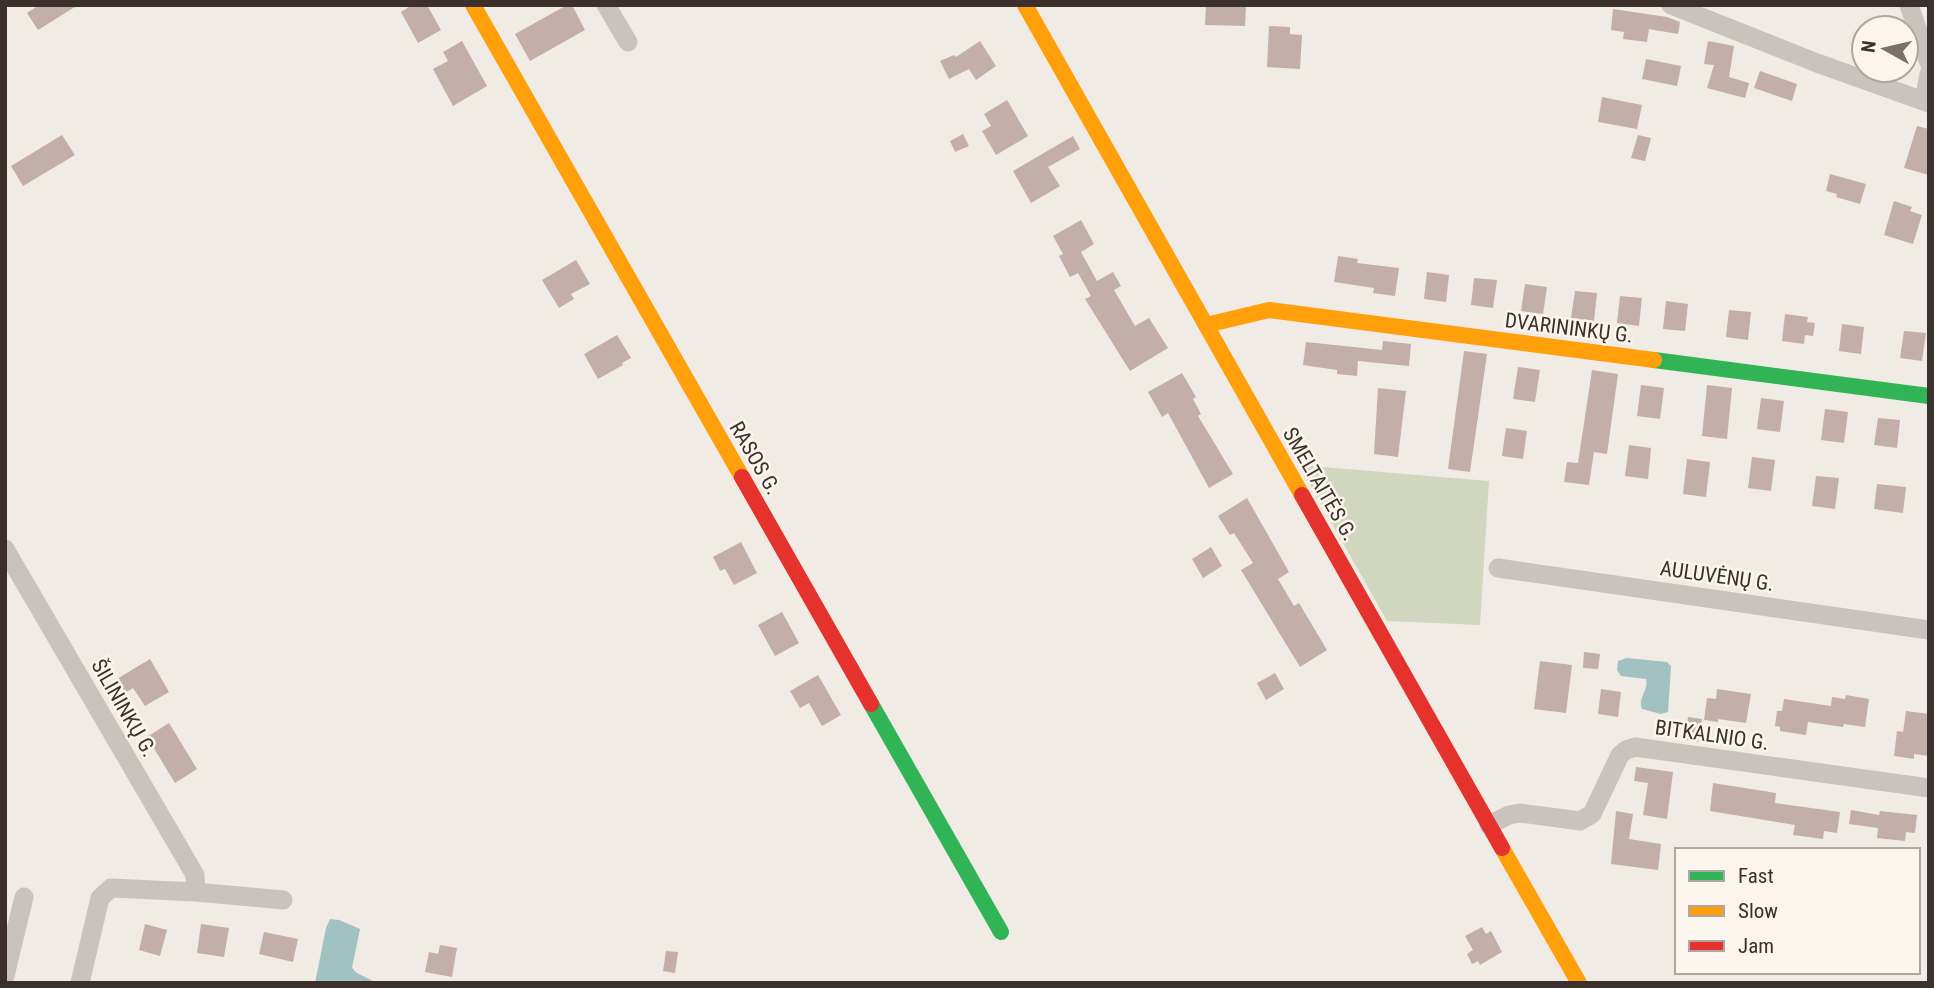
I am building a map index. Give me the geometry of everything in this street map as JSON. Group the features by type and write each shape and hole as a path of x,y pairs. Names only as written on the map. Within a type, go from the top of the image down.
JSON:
{"street":[{"name":"RASOS G.","path":"473,5 1001,932"},
{"path":"606,5 628,42"},
{"name":"SMELTAITĖS G.","path":"1026,5 1578,983"},
{"path":"1671,5 1817,63 1926,102 1929,74"},
{"path":"1909,5 1929,63"},
{"name":"DVARININKŲ G.","path":"1206,325 1269,310 1929,396"},
{"name":"ŠILININKŲ G.","path":"5,549 195,875 195,892"},
{"name":"AULUVĖNŲ G.","path":"1498,568 1929,629"},
{"name":"BITKALNIO G.","path":"1489,825 1520,813 1586,820 1592,814 1620,755 1635,747 1929,788"},
{"path":"80,983 100,898 111,888 283,900"},
{"path":"5,976 23,897"}],"green space":[{"path":"1299,465 1489,481 1480,625 1387,621"}],"water":[{"path":"1627,658 1667,662 1671,666 1668,712 1661,714 1642,709 1646,679 1621,676 1617,670 1618,661"},
{"path":"330,919 360,929 352,968 377,983 315,983"}],"building":[{"path":"39,5 78,5 38,30 27,13"},
{"path":"412,5 427,5 441,30 418,43 401,12"},
{"path":"567,5 572,5 585,30 530,61 515,34"},
{"path":"1206,5 1246,5 1245,26 1205,25"},
{"path":"1613,9 1667,17 1680,22 1678,34 1649,29 1647,42 1623,39 1624,32 1611,30"},
{"path":"1269,26 1290,27 1290,34 1302,35 1300,69 1267,67"},
{"path":"462,41 487,86 453,106 433,69 448,61 443,52"},
{"path":"980,41 996,66 976,80 969,69 949,79 940,61 954,55 956,57"},
{"path":"1708,41 1734,46 1729,77 1749,83 1745,98 1707,88 1714,65 1704,64"},
{"path":"1646,59 1681,66 1677,86 1642,79"},
{"path":"1760,71 1797,84 1792,101 1754,88"},
{"path":"1602,97 1642,105 1637,129 1598,122"},
{"path":"1007,100 1028,136 996,155 982,131 991,126 984,114"},
{"path":"1917,126 1929,129 1929,175 1904,168"},
{"path":"963,134 969,146 955,152 950,141"},
{"path":"62,135 75,155 23,186 11,166"},
{"path":"1638,135 1651,138 1645,161 1631,158"},
{"path":"1073,136 1080,149 1048,167 1060,186 1031,203 1013,171"},
{"path":"1830,174 1866,184 1860,204 1826,191"},
{"path":"1894,201 1912,207 1910,211 1922,215 1913,244 1884,235"},
{"path":"1081,220 1094,244 1081,252 1097,281 1113,272 1121,286 1114,290 1135,326 1149,318 1168,348 1130,371 1085,299 1091,296 1078,273 1070,277 1059,256 1063,254 1053,236"},
{"path":"1338,256 1358,259 1357,263 1399,268 1395,296 1373,293 1374,288 1334,282"},
{"path":"576,260 590,284 571,294 574,299 559,308 542,280"},
{"path":"1427,272 1449,275 1446,302 1424,299"},
{"path":"1474,278 1497,280 1493,308 1471,305"},
{"path":"1525,284 1547,287 1543,314 1521,311"},
{"path":"1575,291 1597,293 1594,321 1571,318"},
{"path":"1620,296 1642,298 1639,326 1617,323"},
{"path":"1666,301 1688,304 1685,331 1663,329"},
{"path":"1729,310 1751,312 1748,340 1726,337"},
{"path":"1785,314 1808,317 1807,322 1815,323 1813,336 1805,335 1804,344 1782,341"},
{"path":"1842,324 1864,327 1861,354 1839,351"},
{"path":"1904,331 1926,333 1922,361 1900,358"},
{"path":"617,335 631,358 598,379 584,354"},
{"path":"1383,341 1411,344 1409,366 1358,361 1357,376 1303,365 1306,342 1382,350"},
{"path":"1464,351 1487,354 1470,472 1448,469"},
{"path":"1518,367 1540,370 1535,402 1513,399"},
{"path":"1592,370 1618,374 1607,454 1594,452 1589,485 1564,482 1567,462 1578,463"},
{"path":"1182,373 1196,397 1193,399 1201,414 1198,416 1233,474 1209,488 1168,413 1162,417 1148,392"},
{"path":"1641,385 1664,388 1660,419 1637,416"},
{"path":"1707,385 1732,388 1727,439 1702,436"},
{"path":"1378,388 1406,391 1398,457 1374,454"},
{"path":"1761,398 1784,401 1780,432 1757,429"},
{"path":"1825,409 1848,412 1844,443 1821,440"},
{"path":"1878,418 1900,420 1897,448 1874,445"},
{"path":"1506,428 1527,431 1523,459 1502,456"},
{"path":"1629,445 1651,448 1648,479 1625,476"},
{"path":"1752,457 1775,460 1771,491 1748,488"},
{"path":"1687,459 1710,462 1706,497 1683,494"},
{"path":"1816,476 1839,478 1835,509 1812,506"},
{"path":"1877,484 1906,487 1903,513 1874,509"},
{"path":"1247,498 1289,572 1278,579 1294,606 1299,603 1327,650 1300,667 1241,570 1253,563 1234,533 1230,535 1218,516"},
{"path":"741,542 757,573 734,585 725,569 720,571 713,557"},
{"path":"1211,547 1222,566 1203,578 1192,559"},
{"path":"782,612 799,643 775,656 758,625"},
{"path":"1584,652 1600,654 1598,669 1583,668"},
{"path":"150,659 169,692 145,706 133,688 125,693 117,679"},
{"path":"1540,661 1572,665 1566,713 1534,709"},
{"path":"1275,673 1284,689 1266,700 1257,683"},
{"path":"818,675 841,715 822,726 809,703 800,708 790,691"},
{"path":"1601,689 1621,692 1618,717 1598,714"},
{"path":"1717,689 1751,694 1746,723 1704,720 1707,698 1716,699"},
{"path":"1846,695 1869,699 1865,727 1808,722 1806,735 1780,731 1780,727 1775,726 1777,711 1782,711 1784,699 1831,706 1832,697 1845,699"},
{"path":"1906,711 1929,714 1929,756 1914,754 1914,759 1894,756 1897,731 1903,732"},
{"path":"1688,717 1702,719 1698,742 1685,740"},
{"path":"169,723 197,769 175,783 147,737"},
{"path":"1636,767 1673,772 1667,819 1643,815 1648,783 1634,781"},
{"path":"1713,783 1776,793 1775,803 1840,812 1837,833 1824,831 1823,839 1793,835 1795,825 1710,811"},
{"path":"1851,810 1879,815 1880,811 1917,815 1915,833 1906,832 1905,841 1877,838 1878,828 1849,824"},
{"path":"1616,811 1633,814 1629,839 1661,844 1658,870 1611,864"},
{"path":"145,924 167,930 160,956 139,950"},
{"path":"201,924 229,928 224,957 197,953"},
{"path":"1482,927 1486,934 1491,931 1502,952 1480,965 1478,961 1472,964 1467,954 1473,950 1465,936"},
{"path":"264,932 298,939 293,962 259,954"},
{"path":"440,945 457,948 452,977 425,972 429,952 438,954"},
{"path":"666,951 678,952 675,973 663,971"}],"traffic: fast":[{"path":"1654,360 1929,396"},
{"path":"871,704 1001,932"}],"traffic: slow":[{"path":"473,5 742,477"},
{"path":"1025,5 1302,495"},
{"path":"1206,325 1269,310 1654,360"},
{"path":"1502,848 1579,983"}],"traffic: jam":[{"path":"742,477 871,704"},
{"path":"1302,495 1502,848"}]}
